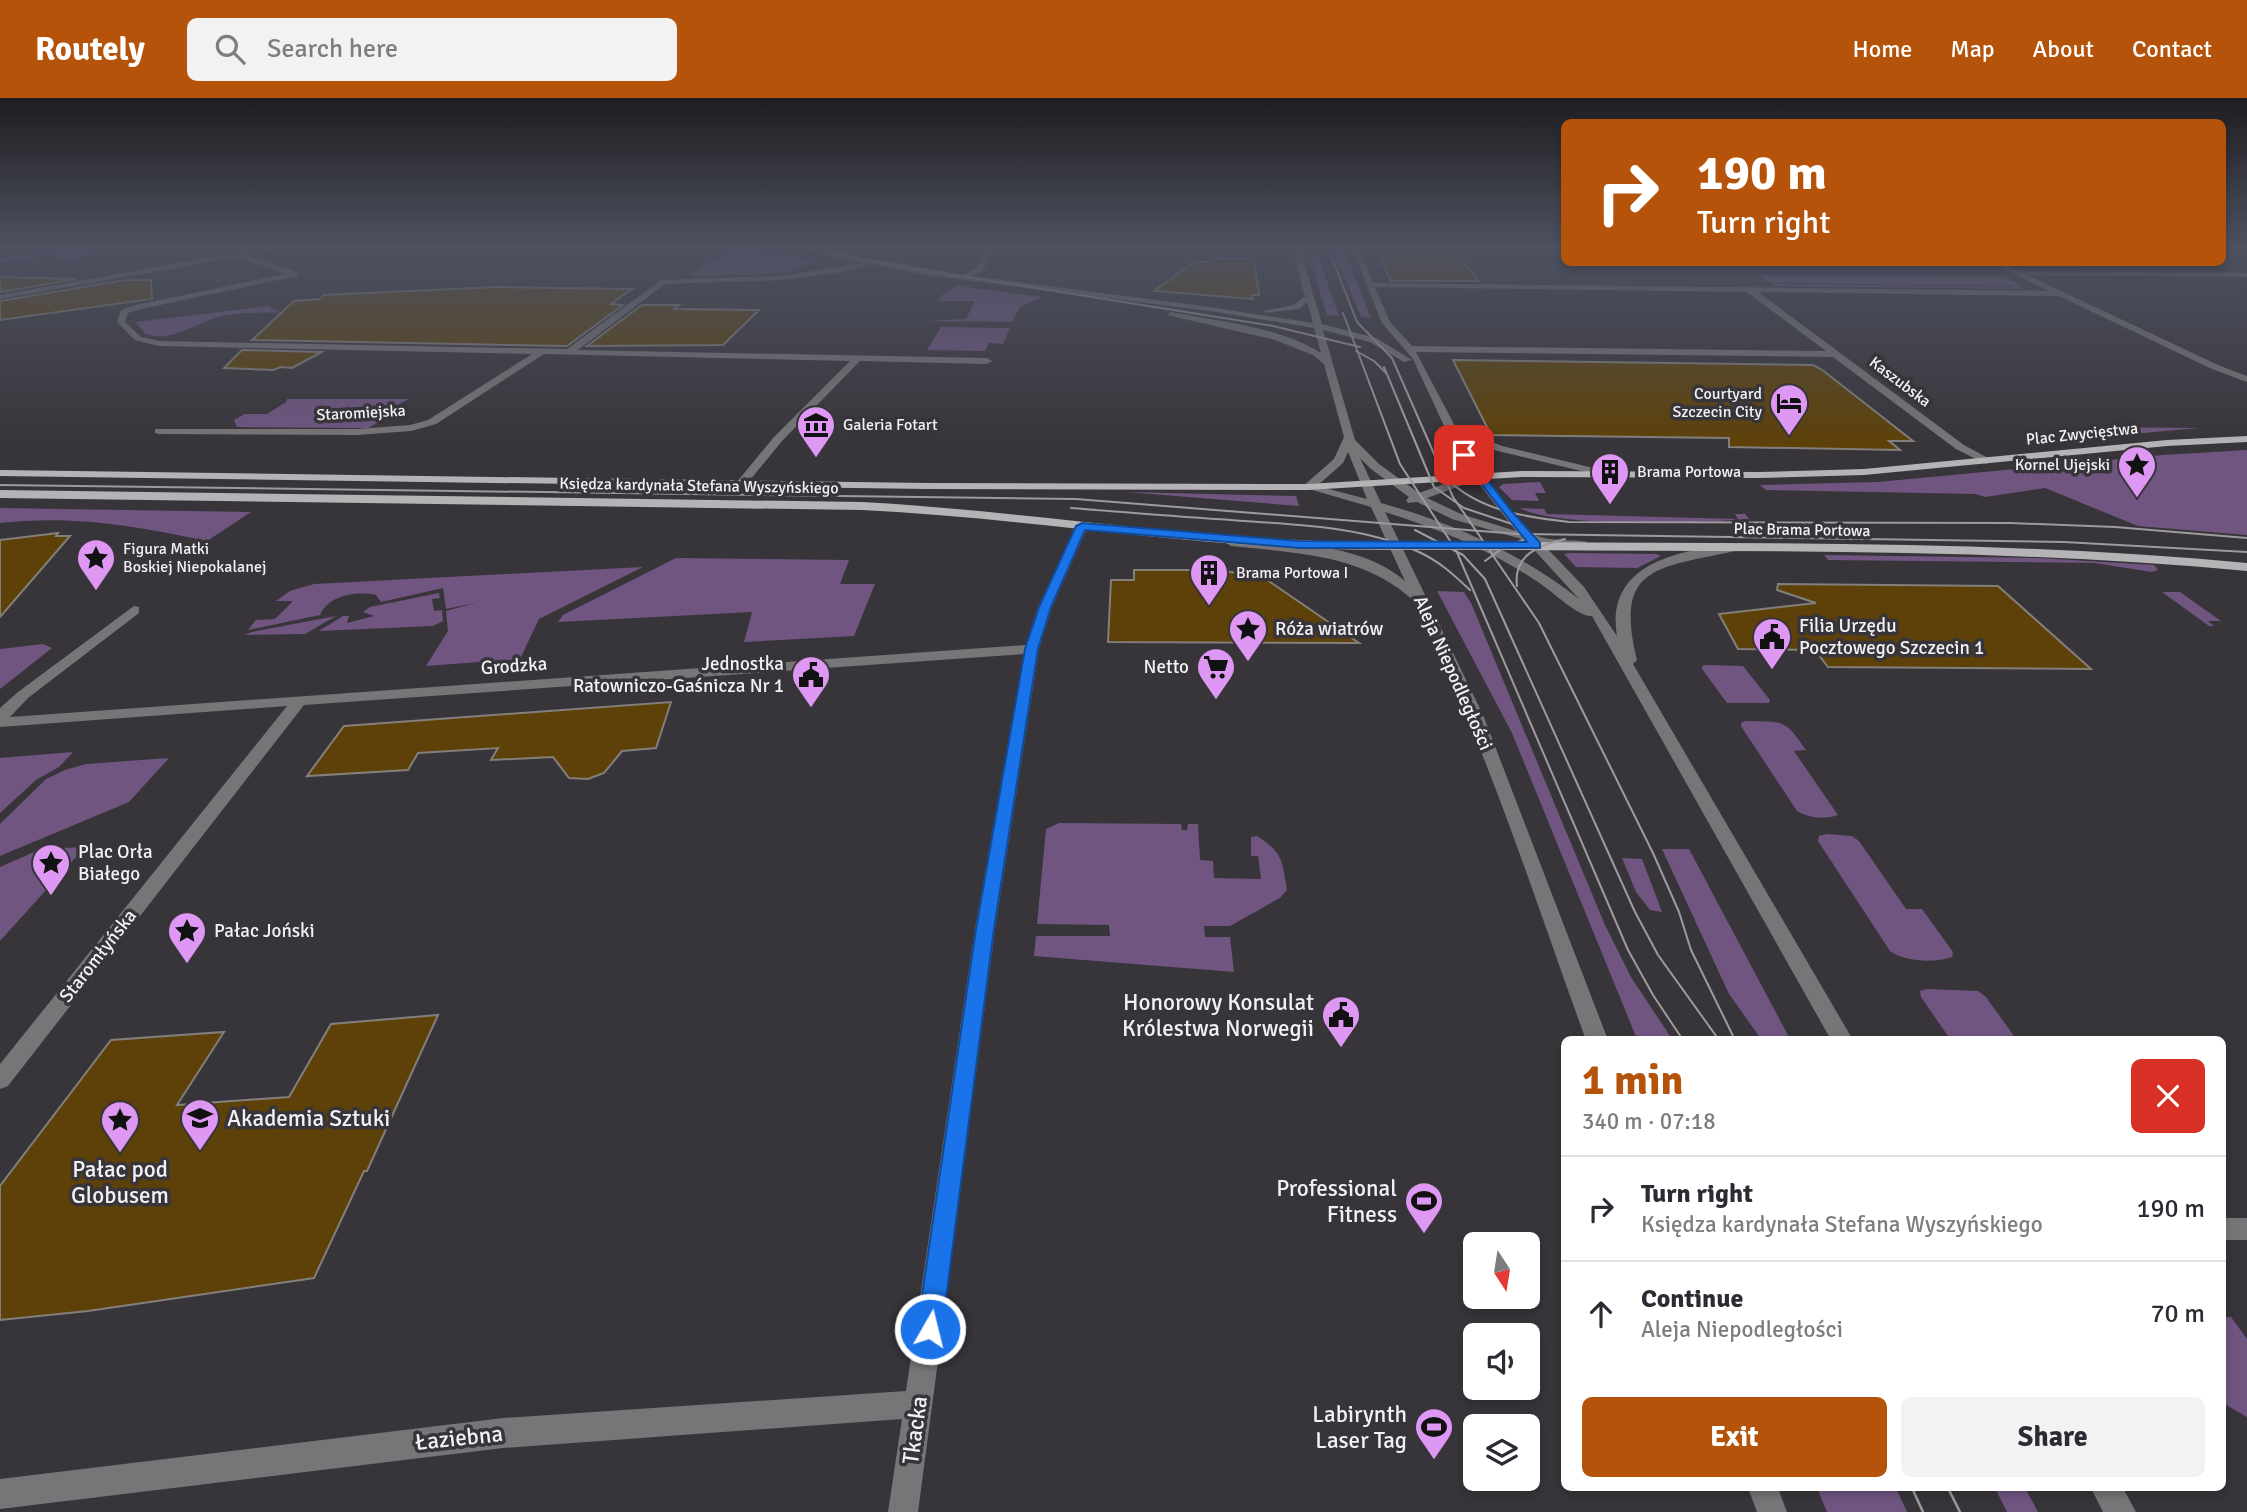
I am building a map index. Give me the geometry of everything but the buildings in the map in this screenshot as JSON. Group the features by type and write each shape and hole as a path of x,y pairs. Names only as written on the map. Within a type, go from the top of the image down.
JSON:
{"main road":[{"name":"Plac Zwycięstwa","path":"1986,461 2167,443 2247,439"},
{"path":"1366,485 1478,475 1864,472 1986,461"},
{"name":"Księdza kardynała Stefana Wyszyńskiego","path":"0,472 742,483 1308,487 1366,485"},
{"name":"Księdza kardynała Stefana Wyszyńskiego","path":"0,494 862,506 958,511 1082,526 1300,544 1394,544"},
{"path":"1394,544 1486,545 1532,540"},
{"name":"Plac Brama Portowa","path":"1532,540 1584,545 2067,553 2247,567"}],"street":[{"path":"127,311 124,312 121,322 128,335 161,343 987,361"},
{"path":"569,352 622,311"},
{"path":"1152,311 1292,342 1314,350 1326,362"},
{"path":"1222,311 1318,327 1380,343 1401,355 1427,379"},
{"name":"Aleja Niepodległości","path":"1313,311 1326,362 1366,485 1483,735 1596,1036"},
{"path":"1382,311 1388,326 1417,358 1465,458 1532,540 1584,596 1606,630 1840,1036"},
{"name":"Kaszubska","path":"1778,311 1965,450 1986,461"},
{"path":"2098,311 2247,379"},
{"path":"1408,349 1837,354"},
{"name":"Staromiejska","path":"159,431 357,432 419,427 432,422 542,352"},
{"path":"742,483 778,439 858,358"},
{"path":"1454,431 1507,451 1602,473"},
{"path":"1349,437 1359,451 1393,483 1418,498 1474,522 1532,540"},
{"path":"1349,437 1339,461 1308,487 1380,514 1398,510 1418,498 1478,475"},
{"path":"1394,544 1391,522 1398,510"},
{"path":"1398,510 1442,525 1486,545 1543,578 1606,630"},
{"name":"Tkacka","path":"904,1512 985,929 1032,649 1045,607 1082,526"},
{"path":"1172,534 1333,556 1370,564 1389,573 1406,587 1430,620"},
{"path":"1637,684 1623,620 1623,605 1632,586 1646,573 1681,558 1750,547"},
{"path":"0,720 23,695 134,610"},
{"name":"Grodzka","path":"0,720 1032,649"},
{"name":"Staromłyńska","path":"0,1080 300,700"},
{"path":"2226,1229 2247,1229"},
{"name":"Łaziebna","path":"0,1494 503,1433 919,1405"},
{"path":"1764,1491 1772,1512"},
{"path":"2108,1491 2120,1512"}],"shaded area":[{"path":"227,311 340,311 399,319 247,313 217,317 167,336 146,334 135,322"},
{"path":"970,311 1018,311 1012,322 926,321 966,319"},
{"path":"1326,311 1337,311 1339,316 1327,315"},
{"path":"1358,311 1368,311 1371,318 1361,317"},
{"path":"941,327 1010,328 1003,344 989,343 985,351 927,350"},
{"path":"287,399 409,399 376,416 377,423 368,428 237,427 234,420 245,414 267,414"},
{"path":"2087,427 2199,428 2122,435"},
{"path":"2247,450 2247,535 2138,526 2045,488 1985,497 1976,494 1766,490 1760,485 1878,482 2163,455"},
{"path":"1540,482 1546,493 1535,493 1539,501 1512,500 1499,487 1503,484"},
{"path":"1126,492 1296,496 1299,506"},
{"path":"0,508 251,512 207,541 105,523 54,520 0,523"},
{"path":"1520,508 1544,509 1547,514 1738,519 1735,514 1745,514 1749,519 1666,523 1596,521 1564,519"},
{"path":"1564,554 1661,556 1637,568 1576,567"},
{"path":"1824,555 2038,558 2154,565 2158,570 2152,572 2094,563 1828,560"},
{"path":"676,558 849,560 840,584 875,584 854,636 744,642 752,612 558,622 563,615"},
{"path":"643,567 539,619 520,659 426,666 448,631 446,611 475,603 446,609 443,588 381,602 376,595 352,594 336,599 324,608 320,615 248,630 256,620 275,619 293,601 276,601 290,591 314,584"},
{"path":"1437,591 1464,592 1471,603 1605,925 1631,977 1670,1036 1636,1036 1512,733"},
{"path":"2162,592 2180,592 2221,621 2208,621 2214,626 2209,626"},
{"path":"439,593 440,598 432,599 434,611 442,610 443,621 433,626 319,631 343,616 349,616 347,623 374,616 363,612 370,607"},
{"path":"336,616 305,634 244,635 252,632"},
{"path":"43,644 52,648 0,689 0,649"},
{"path":"1702,666 1743,666 1770,700 1769,703 1727,703 1702,669"},
{"path":"1745,721 1776,722 1793,732 1806,750 1794,751 1838,815 1817,818 1797,811 1741,726"},
{"path":"73,752 59,767 36,780 0,813 0,758"},
{"path":"169,758 129,802 0,856 0,824 46,779 86,764"},
{"path":"1059,823 1181,824 1182,830 1187,830 1188,824 1198,824 1200,860 1213,861 1214,878 1261,879 1258,856 1251,856 1251,837 1257,836 1272,847 1280,858 1287,890 1280,898 1230,926 1204,926 1205,937 1230,937 1234,972 1034,956 1036,936 1110,936 1109,925 1037,924 1046,829"},
{"path":"1819,836 1852,836 1859,841 1906,909 1922,909 1953,952 1952,957 1920,960 1896,955 1890,951 1818,841"},
{"path":"85,847 0,941 0,867 41,849"},
{"path":"1662,849 1689,849 1788,1036 1759,1036 1729,994"},
{"path":"1622,858 1642,859 1662,912 1650,910 1636,892"},
{"path":"1920,991 1978,991 1986,997 2014,1036 1948,1036 1921,997"},
{"path":"2226,1317 2231,1317 2247,1339 2247,1417 2226,1405"},
{"path":"1818,1491 1897,1491 1907,1512 1827,1512"},
{"path":"1996,1491 2027,1491 2038,1512 2007,1512"}],"tram line":[{"path":"1179,311 1273,326 1355,346"},
{"path":"1353,311 1357,322 1392,358 1457,503"},
{"path":"1343,313 1355,346"},
{"path":"1355,346 1360,347"},
{"path":"1355,346 1358,352"},
{"path":"1358,352 1374,361 1387,374"},
{"path":"1358,352 1400,464 1442,528"},
{"path":"1384,367 1387,374"},
{"path":"1387,374 1434,487 1457,503"},
{"path":"1447,479 1474,499 1504,511 1569,522 2011,523 2115,527 2247,538"},
{"path":"0,485 1076,499 1442,528"},
{"path":"1457,503 1521,527"},
{"path":"1457,503 1476,531"},
{"path":"1071,508 1351,531 1397,543 1419,552 1440,564 1470,590"},
{"path":"1442,528 1476,531"},
{"path":"1442,528 1457,552"},
{"path":"1415,530 1457,552"},
{"path":"1476,531 1518,534 2064,542 2247,552"},
{"path":"1476,531 1493,555"},
{"path":"1493,555 1504,547 1531,537"},
{"path":"1517,586 1519,566 1530,553 1565,539"},
{"path":"1457,552 1485,579 1635,912 1658,955 1716,1036"},
{"path":"1457,552 1628,950 1680,1036"},
{"path":"1485,561 1493,555"},
{"path":"1493,555 1539,623 1653,853 1679,912 1691,950 1733,1036"},
{"path":"1913,1491 1923,1512"},
{"path":"1950,1491 1960,1512"}],"place":[{"name":"Courtyard Szczecin City","path":"1789,437"},
{"name":"Galeria Fotart","path":"816,459"},
{"name":"Kornel Ujejski","path":"2137,499"},
{"name":"Brama Portowa","path":"1610,506"},
{"name":"Figura Matki Boskiej Niepokalanej","path":"96,592"},
{"name":"Brama Portowa I","path":"1209,607"},
{"name":"Róża wiatrów","path":"1248,663"},
{"name":"Filia Urzędu Pocztowego Szczecin 1","path":"1772,671"},
{"name":"Netto","path":"1216,701"},
{"name":"Jednostka Ratowniczo-Gaśnicza Nr 1","path":"811,709"},
{"name":"Plac Orła Białego","path":"51,897"},
{"name":"Pałac Joński","path":"187,965"},
{"name":"Honorowy Konsulat Królestwa Norwegii","path":"1341,1049"},
{"name":"Akademia Sztuki","path":"200,1152"},
{"name":"Pałac pod Globusem","path":"120,1154"},
{"name":"Professional Fitness","path":"1424,1235"},
{"name":"Labirynth Laser Tag","path":"1434,1461"}],"route":[{"path":"930,1329 985,929 1032,649 1045,607 1082,526 1300,544 1536,545 1506,511 1464,455"}]}
